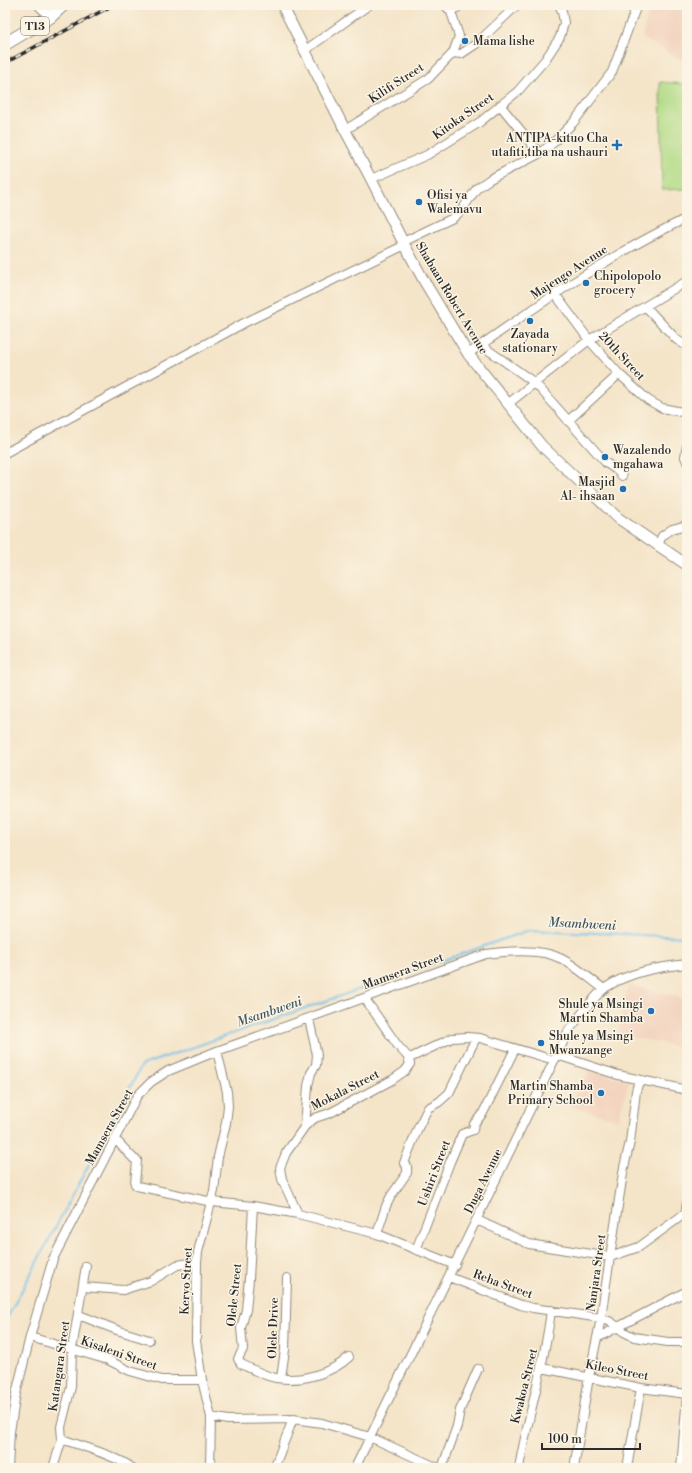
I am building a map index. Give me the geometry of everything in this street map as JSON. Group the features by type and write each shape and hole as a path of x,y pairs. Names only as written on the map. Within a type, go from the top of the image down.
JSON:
{"highway":[{"name":"T13","path":"5,44 44,9 63,5"}],"main road":[{"name":"Shabaan Robert Avenue","path":"282,5 304,51 404,243 468,354 542,446 563,467 618,518 687,565"}],"street":[{"path":"304,51 369,5"},
{"name":"Kilifi Street","path":"345,130 428,79 453,53 459,36 451,12 445,5"},
{"path":"451,12 461,5"},
{"path":"453,53 461,54 476,44 517,5"},
{"name":"Kitoka Street","path":"371,178 427,155 480,122 518,91 545,60 560,37 564,22 559,5"},
{"path":"5,454 244,323 452,218 461,211 477,188 490,178 539,153 553,143 573,123 612,72 636,5"},
{"path":"500,105 539,153"},
{"name":"Majengo Avenue","path":"468,354 555,294 622,252 687,218"},
{"path":"509,404 590,340 687,281"},
{"name":"20th Street","path":"555,294 590,340 619,374 648,400 662,408 687,413"},
{"path":"646,307 677,340 687,346"},
{"path":"481,345 535,383 606,463 618,471 622,476"},
{"path":"568,421 619,374"},
{"path":"687,446 685,457 687,462"},
{"path":"658,545 662,536 672,529 687,525"},
{"name":"Mamsera Street","path":"8,1468 10,1432 16,1394 30,1337 53,1259 137,1096 151,1082 168,1071 218,1051 486,954 513,951 540,952 561,958 604,989"},
{"name":"Duga Avenue","path":"355,1468 569,1030 604,989 622,978 640,972 687,964"},
{"path":"365,998 398,1046 408,1056 412,1057 452,1038 476,1038 618,1076 687,1090"},
{"path":"305,1126 308,1086 311,1073 316,1065 317,1055 309,1019"},
{"path":"377,1234 386,1206 407,1173 408,1170 404,1163 428,1108 439,1102 449,1093 476,1038"},
{"name":"Ushiri Street","path":"416,1250 462,1134 473,1130 474,1124 483,1113 515,1049"},
{"name":"Keryo Street","path":"210,1468 211,1417 202,1380 196,1341 197,1262 198,1252 212,1202 218,1157 226,1123 228,1106 227,1092 218,1051"},
{"name":"Mokala Street","path":"298,1214 282,1179 280,1168 286,1153 305,1126 315,1118 330,1113 370,1093 405,1072 410,1064 408,1056"},
{"name":"Nanjara Street","path":"574,1468 589,1377 601,1318 630,1142 636,1091 639,1081"},
{"path":"115,1139 134,1159 137,1160 135,1184 137,1186 212,1202 253,1206 298,1214 377,1234 455,1265"},
{"path":"477,1220 529,1244 610,1257 639,1247 686,1213 687,1202"},
{"name":"Olele Street","path":"253,1206 246,1310 241,1328 243,1349 238,1359 241,1364 266,1375 281,1378 302,1379 328,1371 340,1365 349,1357"},
{"path":"83,1287 123,1290 151,1281 177,1265 197,1262"},
{"name":"Katangara Street","path":"53,1468 62,1439 61,1427 71,1387 72,1349 86,1266"},
{"name":"Reha Street","path":"449,1277 521,1305 601,1318 611,1322 618,1328 634,1337 668,1342 687,1342"},
{"name":"Olele Drive","path":"281,1378 285,1350 286,1278"},
{"path":"597,1338 687,1291"},
{"name":"Kwakoa Street","path":"518,1468 525,1433 542,1368 548,1339 551,1310"},
{"path":"79,1314 117,1330 149,1340"},
{"name":"Kisaleni Street","path":"30,1337 108,1360 130,1371 162,1380 202,1380"},
{"name":"Kileo Street","path":"542,1368 641,1388 687,1395"},
{"path":"442,1468 457,1426 460,1410 478,1369"},
{"path":"627,1468 641,1388"},
{"path":"681,1468 687,1395"},
{"path":"211,1417 228,1420 293,1418 322,1423 370,1438 438,1468"},
{"path":"274,1468 293,1418"},
{"path":"62,1439 116,1459 132,1468"}],"shaded area":[{"path":"650,5 687,5 687,62 642,38"},
{"path":"628,985 687,999 687,1033 684,1048 618,1034"},
{"name":"Martin Shamba Primary School","path":"589,1070 629,1081 618,1120 569,1106"}],"green space":[{"path":"660,82 687,84 687,189 662,190"}],"waterway":[{"name":"Msambweni","path":"5,1322 142,1065 530,930 687,937"}],"railway":[{"path":"5,63 113,5"}],"place":[{"name":"Mama lishe","path":"465,41"},
{"name":"ANTIPA-kituo Cha utafiti,tiba na ushauri","path":"617,145"},
{"name":"Ofisi ya Walemavu","path":"419,202"},
{"name":"Chipolopolo grocery","path":"586,283"},
{"name":"Zayada stationary","path":"530,321"},
{"name":"Wazalendo mgahawa","path":"605,457"},
{"name":"Masjid Al- ihsaan","path":"623,489"},
{"name":"Shule ya Msingi Martin Shamba","path":"651,1011"},
{"name":"Shule ya Msingi Mwanzange","path":"541,1043"},
{"name":"Martin Shamba Primary School","path":"601,1093"}]}
